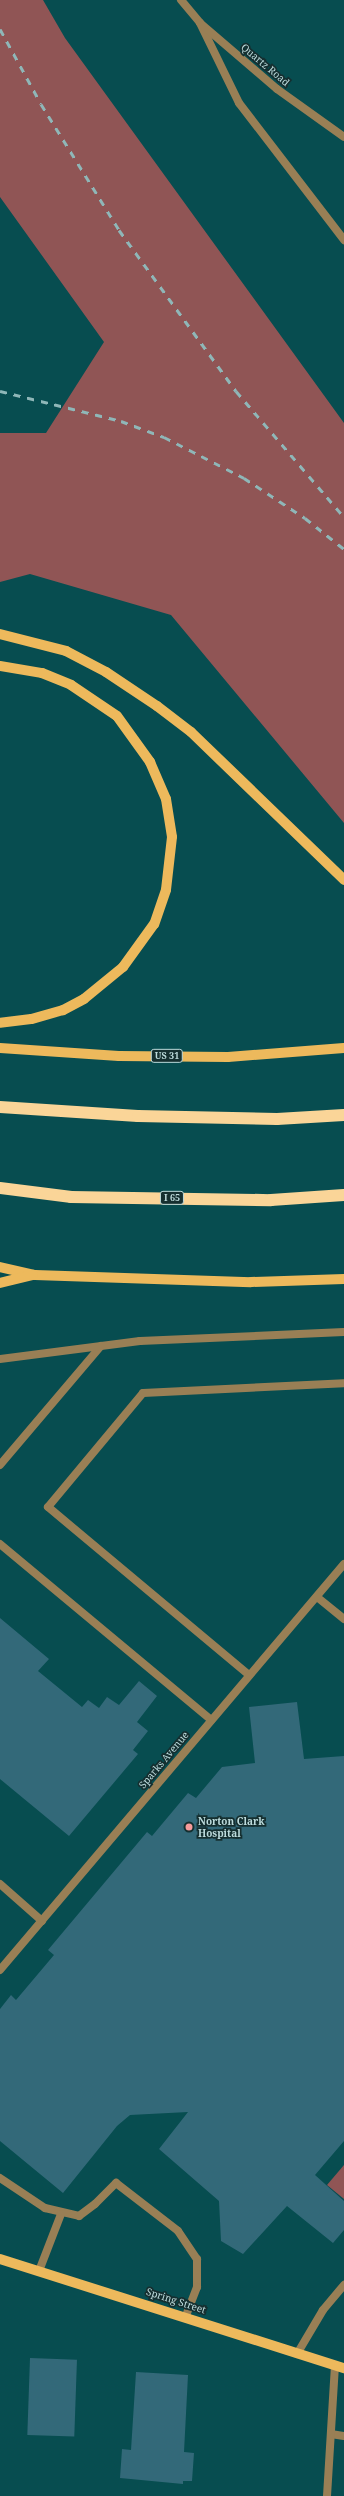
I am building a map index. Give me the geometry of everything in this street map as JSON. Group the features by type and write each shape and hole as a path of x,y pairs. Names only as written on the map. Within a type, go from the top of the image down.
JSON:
{"highway":[{"path":"0,1108 146,1116 277,1119 344,1116"},
{"name":"I 65","path":"0,1188 71,1197 271,1200 344,1196"}],"main road":[{"path":"0,634 66,651 106,672 157,706 191,732 344,880"},
{"path":"0,666 42,673 71,685 117,716 140,744 153,768 166,799 172,837 166,890 157,918 146,939 123,967 84,999 63,1010 31,1019 0,1023"},
{"name":"US 31","path":"0,1048 119,1056 228,1057 344,1048"},
{"path":"0,1267 35,1275 251,1282 344,1279"},
{"path":"0,1283 35,1275"},
{"name":"Spring Street","path":"0,2259 186,2316 340,2367"}],"street":[{"name":"Quartz Road","path":"181,0 200,23 277,89 344,138"},
{"path":"200,23 239,103 344,240"},
{"path":"1,1360 140,1341 344,1332"},
{"path":"0,1465 101,1346"},
{"path":"249,1675 48,1507 144,1393 344,1383"},
{"path":"0,1544 211,1720"},
{"name":"Sparks Avenue","path":"0,1970 344,1564"},
{"path":"317,1597 344,1619"},
{"path":"0,1884 42,1921"},
{"path":"0,2178 45,2208 61,2214 79,2216 95,2204 116,2183 178,2231 197,2258 197,2287 186,2316"},
{"path":"39,2271 61,2214"},
{"path":"297,2354 323,2310 344,2285"},
{"path":"327,2496 331,2434 340,2367"},
{"path":"331,2434 344,2436"}],"shaded area":[{"path":"0,0 43,0 65,38 344,423 344,823 171,615 30,574 0,582 0,433 46,433 104,342 0,197"},
{"path":"344,2165 344,2199 327,2185"}],"building":[{"path":"0,1618 49,1659 38,1671 82,1707 88,1700 99,1708 107,1697 119,1705 139,1681 157,1696 137,1722 148,1731 133,1750 138,1754 69,1836 0,1779"},
{"name":"Norton Clark Hospital","path":"297,1702 304,1759 344,1756 344,2141 315,2175 344,2201 344,2230 333,2243 287,2206 243,2254 221,2241 219,2201 159,2149 188,2112 130,2115 117,2126 63,2193 0,2141 0,2009 11,1995 16,2000 54,1955 48,1950 147,1832 152,1836 188,1793 196,1798 222,1767 255,1763 249,1707"},
{"path":"30,2358 77,2360 74,2437 27,2435"},
{"path":"136,2372 188,2375 184,2452 194,2453 192,2481 183,2481 183,2484 120,2478 122,2449 131,2450"}],"railway":[{"path":"0,29 41,104 119,230 236,391 344,517"},
{"path":"0,391 121,421 164,437 244,478 305,518 344,549"}],"place":[{"name":"Norton Clark Hospital","path":"189,1827"}]}
